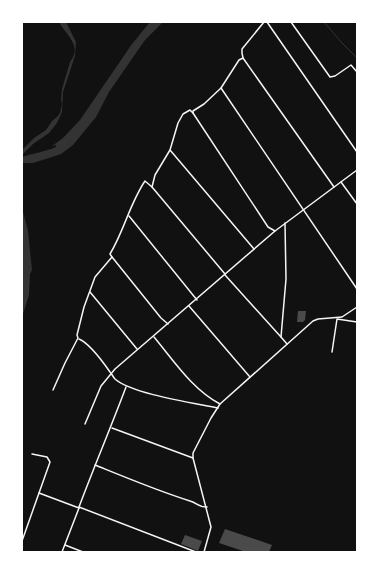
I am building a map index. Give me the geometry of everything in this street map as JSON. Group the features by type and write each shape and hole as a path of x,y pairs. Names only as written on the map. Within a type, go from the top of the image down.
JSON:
{"street":[{"path":"264,22 242,49 243,58 334,187"},
{"path":"268,22 357,152"},
{"path":"291,22 330,77 336,76 351,65 357,72"},
{"path":"193,113 193,110 204,104 221,88 239,60 243,58"},
{"path":"221,88 357,289"},
{"path":"152,187 155,175 170,150 178,123 183,114 190,110 268,227 274,231"},
{"path":"170,150 254,248"},
{"path":"85,424 101,386 115,369 197,300 274,231 357,170"},
{"path":"168,324 161,318 110,254 119,238 137,194 145,181 152,187 225,275 287,344"},
{"path":"342,182 357,204"},
{"path":"128,215 197,300"},
{"path":"281,337 286,279 285,223"},
{"path":"53,390 78,338 77,335 84,307 98,272 112,257"},
{"path":"90,292 138,350"},
{"path":"189,306 250,377"},
{"path":"337,319 350,313 357,307"},
{"path":"204,552 211,527 193,453 210,418 220,404 313,321 323,318 357,322"},
{"path":"332,352 337,319"},
{"path":"154,337 197,388 210,399 220,404"},
{"path":"78,338 83,340 115,379 126,387 218,408"},
{"path":"62,552 126,387"},
{"path":"111,428 193,458"},
{"path":"22,541 50,462 47,457 32,454"},
{"path":"95,465 169,495 192,501 201,507 207,507"},
{"path":"39,493 196,552"},
{"path":"65,545 83,552"}],"shaded area":[{"path":"59,22 66,22 76,42 75,56 63,92 62,112 57,123 49,133 33,144 22,155 22,150 34,138 46,130 60,113 62,104 62,89 75,51 72,41"},
{"path":"150,22 163,22 145,40 109,92 96,117 73,145 61,154 33,163 22,163 22,157 56,147 56,145 52,146 63,138 80,120 132,44"},
{"path":"22,208 28,231 32,270 30,274 29,295 22,317"}],"building":[{"path":"298,311 306,311 305,320 303,322 297,322"},
{"path":"225,529 272,545 269,552 246,552 219,543"},
{"path":"185,535 202,541 198,551 181,544"}],"waterway":[{"path":"324,22 357,58"}]}
